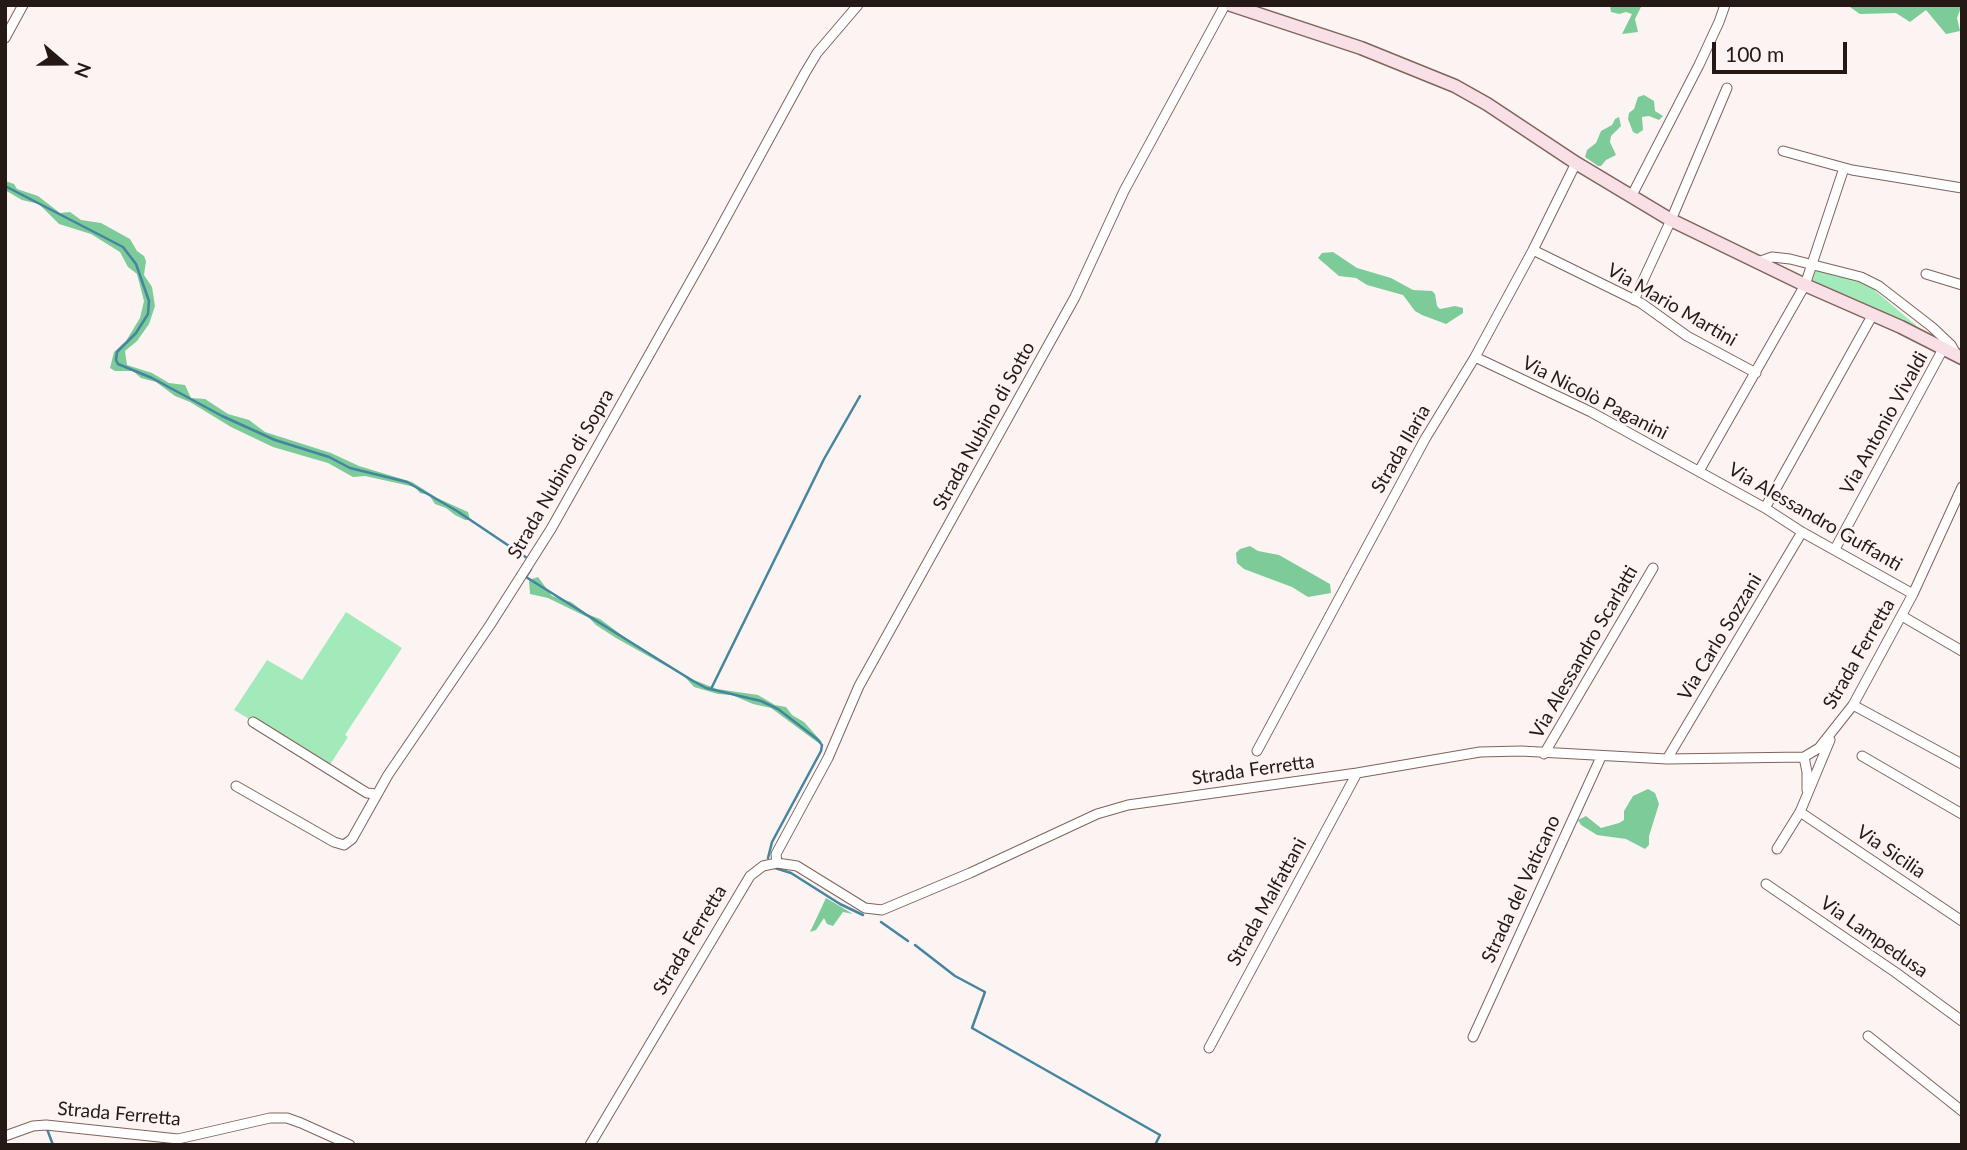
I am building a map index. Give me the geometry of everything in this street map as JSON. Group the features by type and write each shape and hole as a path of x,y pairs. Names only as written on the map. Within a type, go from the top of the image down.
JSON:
{"street":[{"path":"5,38 23,5"},
{"name":"Strada Nubino di Sopra","path":"236,786 334,842 344,845 352,839 376,794 529,567 705,257 817,52 858,5"},
{"name":"Strada Nubino di Sotto","path":"777,863 776,854 828,758 859,686 1075,297 1124,191 1224,5"},
{"path":"1231,5 1361,48 1455,86 1671,220 1805,285 1893,323 1959,357"},
{"path":"1632,197 1720,22 1725,5"},
{"path":"1634,300 1727,88"},
{"path":"1783,151 1844,168 1962,188"},
{"name":"Strada Ilaria","path":"1256,751 1425,439 1475,357 1576,163"},
{"path":"1699,471 1805,285 1844,168"},
{"name":"Via Mario Martini","path":"1533,250 1634,300 1687,337 1756,373"},
{"path":"1758,262 1772,257 1814,264 1861,277 1879,286 1932,327 1959,357"},
{"path":"1926,274 1962,285"},
{"path":"1765,508 1874,317"},
{"name":"Via Antonio Vivaldi","path":"1835,550 1943,349"},
{"name":"Via Nicolò Paganini","path":"1475,357 1591,412 1699,471"},
{"name":"Via Alessandro Guffanti","path":"1699,471 1913,594"},
{"name":"Strada Ferretta","path":"590,1145 750,876 763,866 777,863 797,866 865,908 882,910 1108,811 1128,805 1357,773 1480,752 1521,751 1667,759 1804,757 1819,748 1853,705 1902,616 1962,487"},
{"name":"Via Carlo Sozzani","path":"1667,759 1802,532"},
{"name":"Via Alessandro Scarlatti","path":"1544,754 1653,568"},
{"path":"1902,616 1962,651"},
{"path":"1853,705 1962,764"},
{"path":"253,722 367,793 376,794"},
{"path":"1777,849 1800,813 1833,731"},
{"path":"1862,756 1962,814"},
{"name":"Strada del Vaticano","path":"1473,1037 1601,757"},
{"path":"1804,757 1807,795"},
{"name":"Strada Malfattani","path":"1209,1048 1357,773"},
{"name":"Via Sicilia","path":"1800,813 1962,921"},
{"name":"Via Lampedusa","path":"1766,884 1962,1021"},
{"path":"1868,1036 1962,1111"},
{"name":"Strada Ferretta","path":"5,1136 33,1126 46,1125 178,1139 270,1118 287,1118 350,1145"}],"green space":[{"path":"1610,5 1642,5 1635,19 1638,32 1622,34 1632,14 1611,12"},
{"path":"1847,5 1962,5 1957,18 1960,31 1946,34 1926,10 1910,22 1896,13 1860,14"},
{"path":"1644,95 1654,101 1655,111 1663,116 1659,120 1649,116 1642,117 1643,130 1637,134 1633,132 1628,119 1629,113 1634,109 1638,97"},
{"path":"1619,117 1621,126 1611,136 1610,142 1616,155 1598,166 1585,157 1587,150 1596,143 1601,131"},
{"path":"5,181 14,184 17,189 38,196 60,213 70,212 81,220 101,223 130,239 137,251 144,256 144,275 152,287 155,306 149,324 137,341 125,351 127,365 152,373 169,383 185,385 191,398 205,399 228,414 249,420 265,432 412,482 437,498 468,512 470,520 435,504 429,495 420,493 415,487 365,476 353,477 328,463 273,447 175,396 156,382 141,378 133,371 115,371 110,368 114,352 126,341 140,318 144,301 137,274 128,267 120,252 91,234 59,224 39,204 22,200 5,190"},
{"path":"1333,252 1357,268 1391,278 1413,290 1432,291 1440,309 1455,306 1463,308 1463,313 1446,324 1422,315 1415,311 1403,295 1367,285 1356,278 1339,276 1318,258 1322,253"},
{"path":"1819,270 1857,280 1873,289 1925,333 1812,281 1813,273"},
{"path":"1250,546 1258,551 1279,555 1330,584 1331,593 1308,597 1292,587 1244,569 1237,563 1236,553"},
{"path":"538,577 552,596 571,602 587,614 600,619 642,650 694,680 717,689 758,695 775,705 786,707 822,742 817,742 771,708 732,695 694,687 684,676 616,638 589,618 548,598 530,594 529,580"},
{"path":"346,612 402,648 345,735 348,737 329,766 234,710 267,660 302,680"},
{"path":"1648,789 1655,793 1659,804 1649,836 1649,845 1645,849 1626,839 1597,835 1578,820 1586,816 1601,828 1619,823 1624,820 1624,811 1633,796"},
{"path":"826,898 853,914 843,912 833,926 827,924 824,918 816,930 810,932"}],"waterway":[{"path":"5,186 123,247 136,264 149,301 148,314 136,333 117,352 118,364 152,378 222,416 275,440 329,457 350,468 407,482 457,511 527,558"},
{"path":"711,689 824,459 860,396"},
{"path":"531,569 526,577 693,681 706,688 761,701 778,709 822,745 772,842 768,858"},
{"path":"775,868 791,873 863,915"},
{"path":"881,922 908,941"},
{"path":"915,945 955,976 985,992 972,1028 1160,1135 1155,1145"},
{"path":"47,1129 53,1145"}]}
